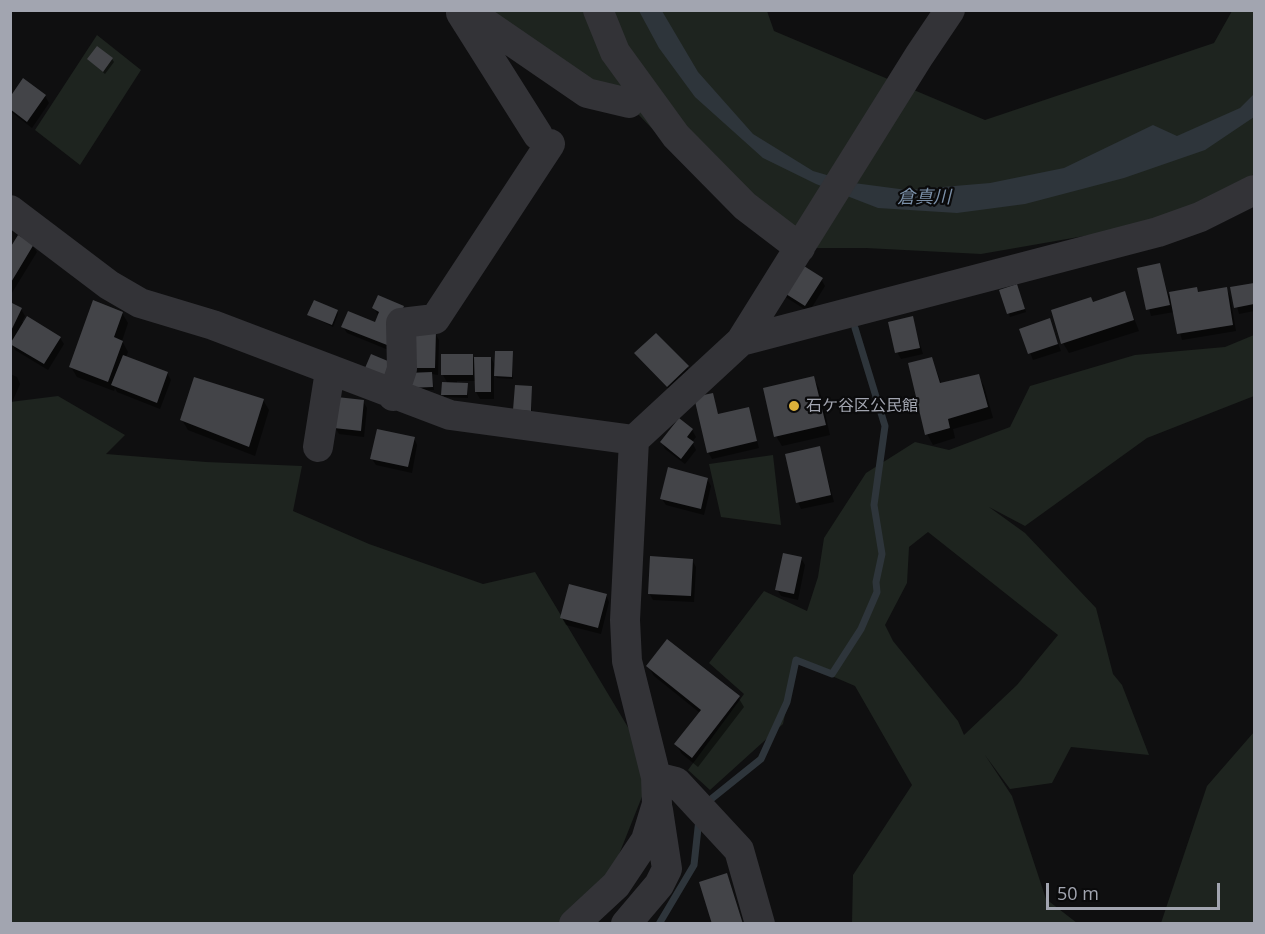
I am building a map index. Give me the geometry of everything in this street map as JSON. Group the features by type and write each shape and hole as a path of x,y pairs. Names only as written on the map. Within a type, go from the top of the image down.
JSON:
{"street":[{"path":"393,396 402,369 401,323 435,319 544,139 459,10"},
{"path":"466,10 587,93 629,103 640,87"},
{"path":"598,10 615,52 676,136 745,206 802,244"},
{"path":"626,924 659,885 668,869 656,790 627,661 625,620 634,440 741,341 950,10"},
{"path":"741,341 1158,232 1200,217 1254,190"},
{"path":"15,224 140,303 213,325 393,396 450,415 634,440"},
{"path":"318,447 330,371"},
{"path":"656,790 676,782 739,850 760,924"},
{"path":"574,924 622,876 646,840 656,790"}],"shaded area":[{"path":"486,11 767,11 774,31 985,120 1214,43 1232,11 1254,11 1254,174 1208,203 1136,227 981,254 866,248 800,248 716,195 637,113"},
{"path":"97,35 141,70 80,165 35,130"},
{"path":"1254,335 1254,396 1147,438 1025,526 989,507 1025,533 1096,608 1113,674 1122,685 1149,755 1071,747 1052,783 1010,789 985,755 1012,796 1046,899 1077,923 852,923 853,875 912,785 855,686 797,661 797,658 783,724 710,790 688,770 744,694 709,663 764,591 807,611 818,577 824,538 866,473 915,442 949,450 1010,427 1030,386 1135,355 1225,347","holes":["928,532 1058,635 1017,685 964,735 958,721 893,641 885,625 907,583 909,547"]},
{"path":"58,396 125,435 106,454 206,462 302,466 293,511 369,544 483,584 535,572 653,769 608,882 560,923 11,923 10,402"},
{"path":"773,455 781,525 721,517 709,464"},
{"path":"1254,732 1254,923 1161,923 1207,786"}],"water":[{"name":"倉真川","path":"639,11 662,11 698,72 753,134 813,171 854,183 907,190 990,183 1064,168 1153,125 1177,136 1240,108 1254,94 1254,117 1205,150 1124,178 1025,204 957,213 878,208 816,184 763,158 695,97 659,48"}],"building":[{"path":"97,46 113,58 103,72 87,59"},
{"path":"23,78 46,95 27,122 10,109 10,97"},
{"path":"18,235 34,244 10,284 10,248"},
{"path":"796,261 823,278 805,306 778,289"},
{"path":"1160,263 1170,305 1146,310 1137,268"},
{"path":"1254,283 1254,304 1234,308 1230,287"},
{"path":"1017,284 1025,309 1007,314 999,290"},
{"path":"1197,287 1198,292 1227,287 1233,325 1177,334 1169,292"},
{"path":"1125,291 1134,320 1061,344 1051,310 1091,297 1093,302"},
{"path":"378,295 404,306 387,345 341,327 348,311 375,322 379,312 372,308"},
{"path":"93,300 123,312 114,337 123,341 108,382 69,367"},
{"path":"314,300 338,310 332,325 307,315"},
{"path":"10,302 22,308 10,333"},
{"path":"27,316 61,337 44,364 10,344"},
{"path":"913,316 920,348 895,353 888,322"},
{"path":"1050,318 1058,344 1028,354 1019,329"},
{"path":"409,331 436,331 435,368 409,368"},
{"path":"656,333 689,366 667,387 634,353"},
{"path":"495,351 513,351 512,377 494,376"},
{"path":"371,354 395,364 389,379 365,368"},
{"path":"441,354 473,354 473,375 441,375"},
{"path":"123,355 168,372 157,403 111,385"},
{"path":"474,357 491,357 491,392 475,392"},
{"path":"932,357 940,383 979,374 988,407 948,419 950,428 925,435 908,363"},
{"path":"432,372 433,387 407,388 407,373"},
{"name":"石ケ谷区公民館","path":"814,376 826,425 774,437 763,388"},
{"path":"194,377 264,399 249,447 180,420"},
{"path":"442,382 468,383 467,395 441,395"},
{"path":"515,385 532,386 531,411 513,410"},
{"path":"713,393 718,414 749,407 757,441 707,453 694,397"},
{"path":"337,397 364,400 361,431 334,428"},
{"path":"679,418 693,429 687,437 694,442 681,459 660,442"},
{"path":"377,429 415,437 408,467 370,459"},
{"path":"820,446 831,495 796,503 785,454"},
{"path":"668,467 708,478 701,509 660,499"},
{"path":"783,553 802,557 794,594 775,590"},
{"path":"650,556 693,559 691,596 648,594"},
{"path":"569,584 607,594 598,628 560,618"},
{"path":"667,639 740,696 692,758 674,744 701,710 646,666"},
{"path":"727,873 743,924 712,924 699,882"}],"waterway":[{"path":"705,804 761,759 787,702 796,660 832,674 861,629 877,592 876,582 882,554 874,505 885,426 855,328"},
{"path":"659,924 694,865 699,819"}],"place":[{"name":"石ケ谷区公民館","path":"794,406"}]}
